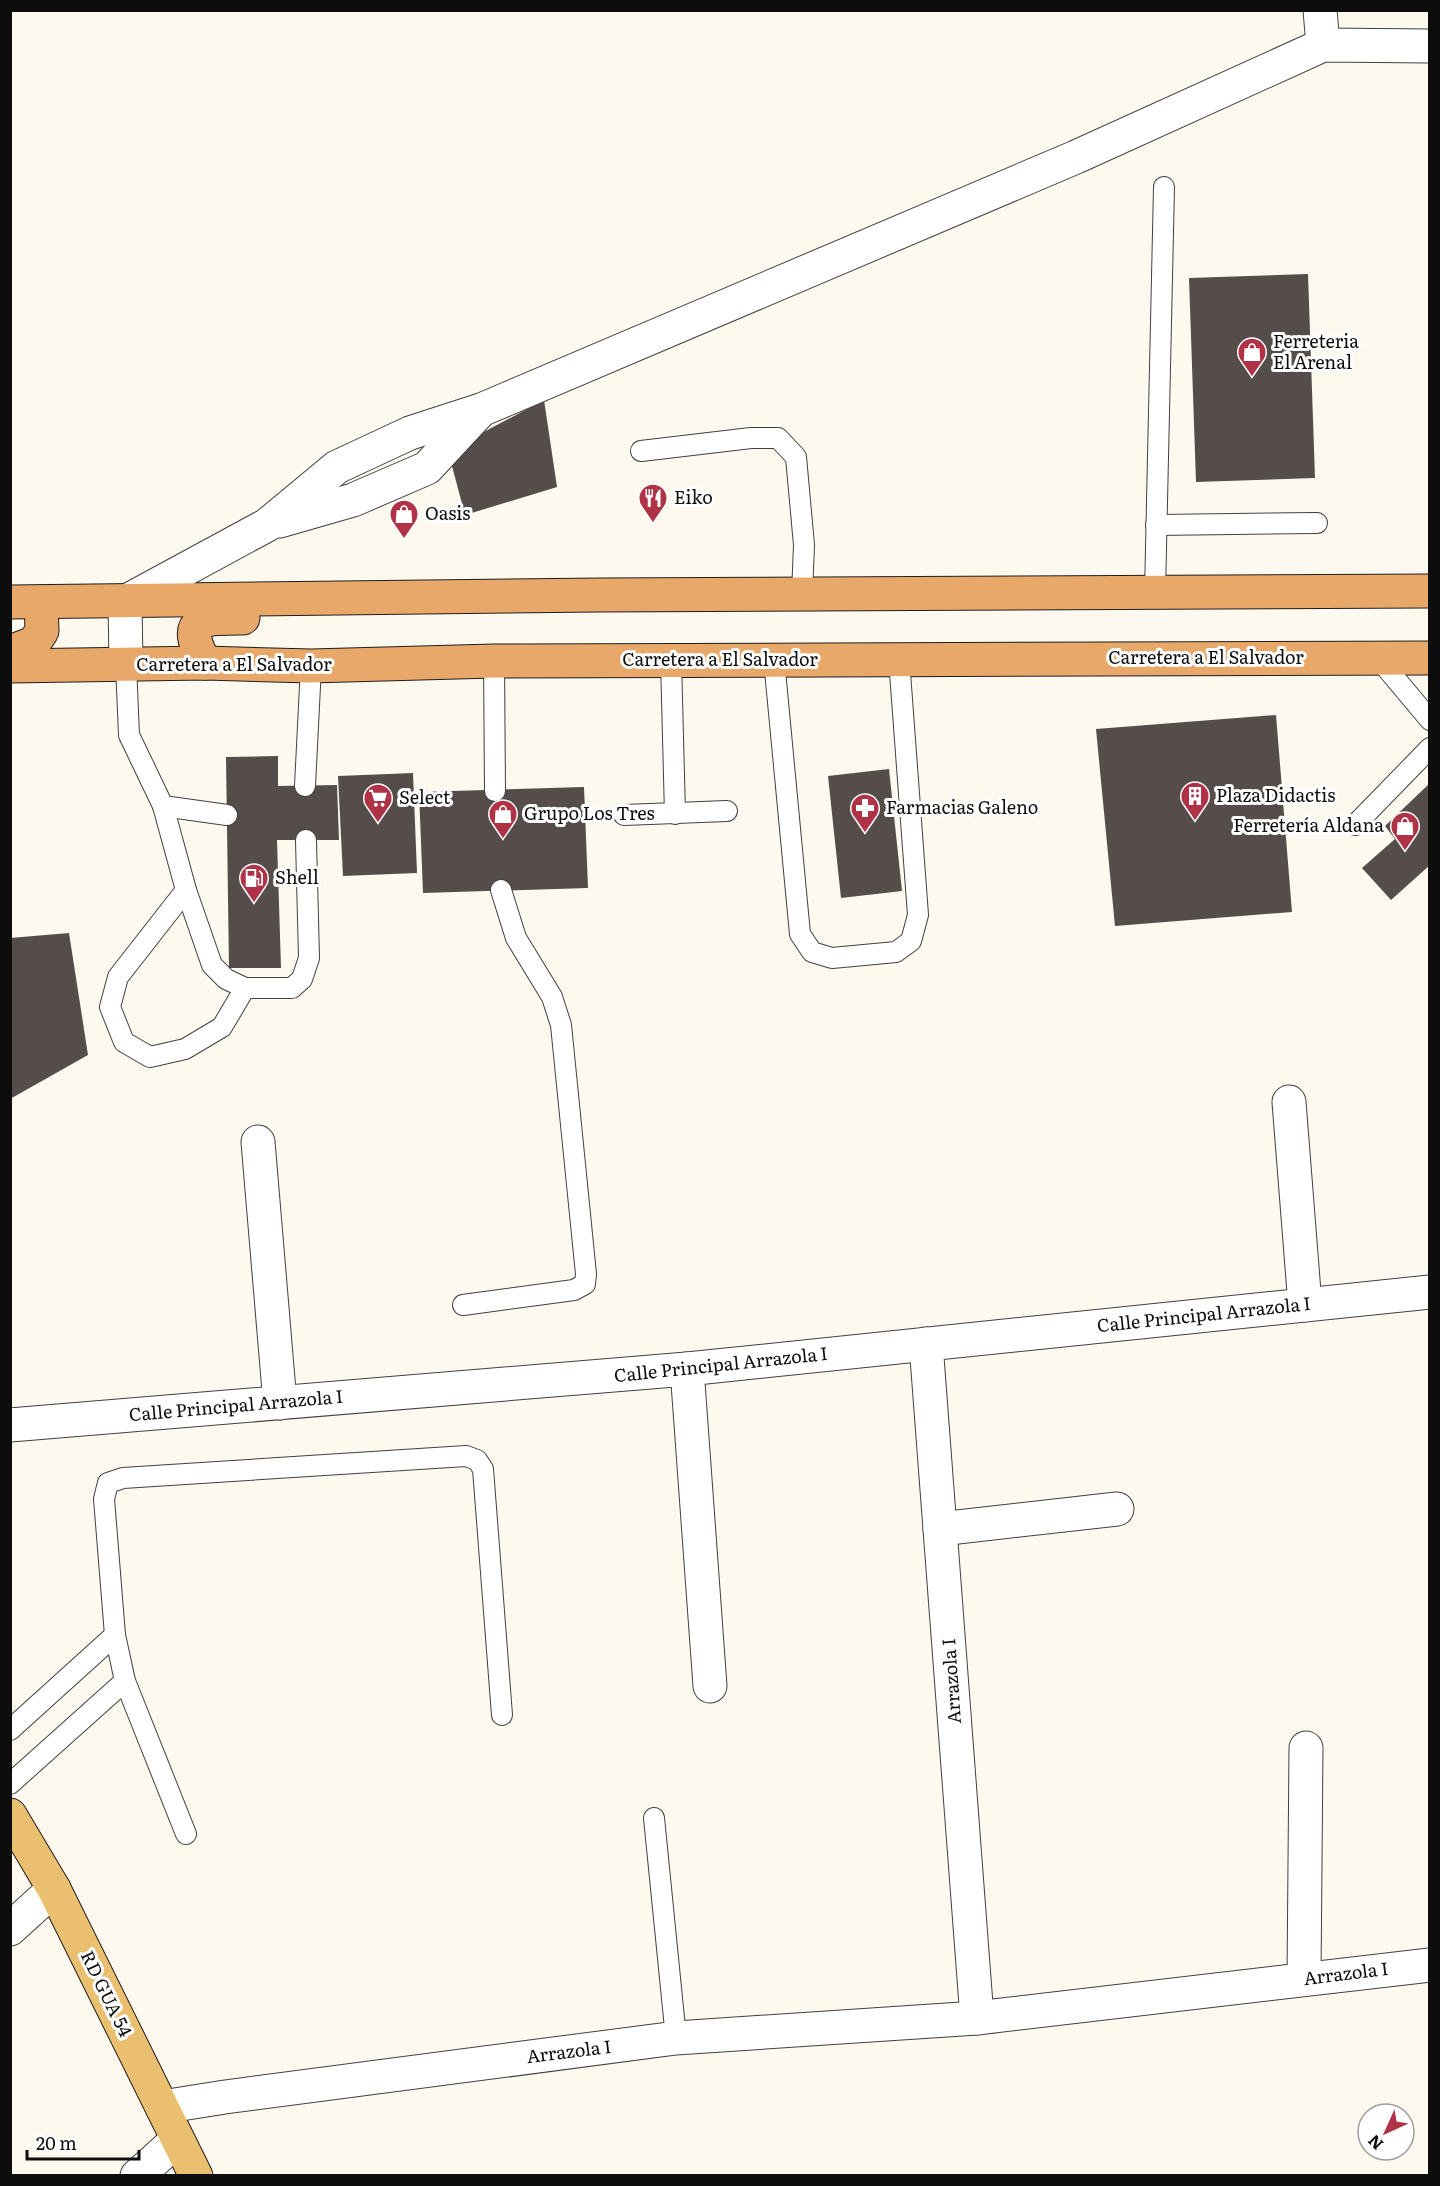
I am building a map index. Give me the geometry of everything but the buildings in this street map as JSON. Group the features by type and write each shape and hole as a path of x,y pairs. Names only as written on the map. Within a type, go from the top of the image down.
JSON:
{"highway":[{"path":"10,652 34,643 42,631 26,602 599,595 1430,591"},
{"path":"205,663 197,649 194,634 201,622 212,618 561,614 584,609 599,595"},
{"name":"Carretera a El Salvador","path":"10,666 205,663 311,666 494,661 899,659 1378,658 1426,663"}],"main road":[{"name":"RD GUA 54","path":"10,1815 54,1889 196,2175"}],"street":[{"path":"1320,10 1323,45"},
{"path":"126,665 125,602 267,525 353,500 427,468 481,410 1076,157 1323,45 1430,46"},
{"path":"1289,1102 1305,1305"},
{"path":"258,1142 279,1403"},
{"name":"Calle Principal Arrazola I","path":"10,1425 687,1369 1430,1292"},
{"name":"Arrazola I","path":"926,1344 977,2018"},
{"path":"687,1369 710,1686"},
{"path":"940,1529 1117,1509"},
{"path":"1304,1979 1306,1748"},
{"path":"10,1929 54,1889"},
{"name":"Arrazola I","path":"162,2107 676,2038 977,2018 1430,1965"},
{"path":"137,2175 177,2140"}],"lane":[{"path":"1155,593 1164,187"},
{"path":"641,451 751,438 778,438 796,457 804,544 802,595"},
{"path":"1156,525 1317,523"},
{"path":"1378,658 1430,720"},
{"path":"774,660 800,934 812,952 832,958 896,952 911,940 918,915 899,659"},
{"path":"671,660 675,814"},
{"path":"494,661 495,791"},
{"path":"126,665 129,735 163,806 186,890 212,965 225,979 245,988 292,988 302,978 309,958 306,840"},
{"path":"304,786 311,666"},
{"path":"1355,825 1430,748"},
{"path":"163,806 227,815"},
{"path":"624,815 727,811"},
{"path":"186,890 118,977 110,1007 124,1042 150,1057 185,1049 222,1027 245,988"},
{"path":"463,1305 574,1290 585,1284 586,1274 561,1025 552,997 516,938 501,890"},
{"path":"186,1834 125,1681 115,1635 104,1498 108,1483 123,1478 466,1456 477,1460 483,1469 501,1715"},
{"path":"10,1730 115,1635"},
{"path":"10,1784 125,1681"},
{"path":"654,1818 676,2038"}],"place":[{"name":"Ferreteria El Arenal","path":"1252,378"},
{"name":"Eiko","path":"653,524"},
{"name":"Oasis","path":"404,540"},
{"name":"Plaza Didactis","path":"1195,822"},
{"name":"Select","path":"378,824"},
{"name":"Farmacias Galeno","path":"865,834"},
{"name":"Grupo Los Tres","path":"503,840"},
{"name":"Ferretería Aldana","path":"1405,852"},
{"name":"Shell","path":"254,904"}]}
